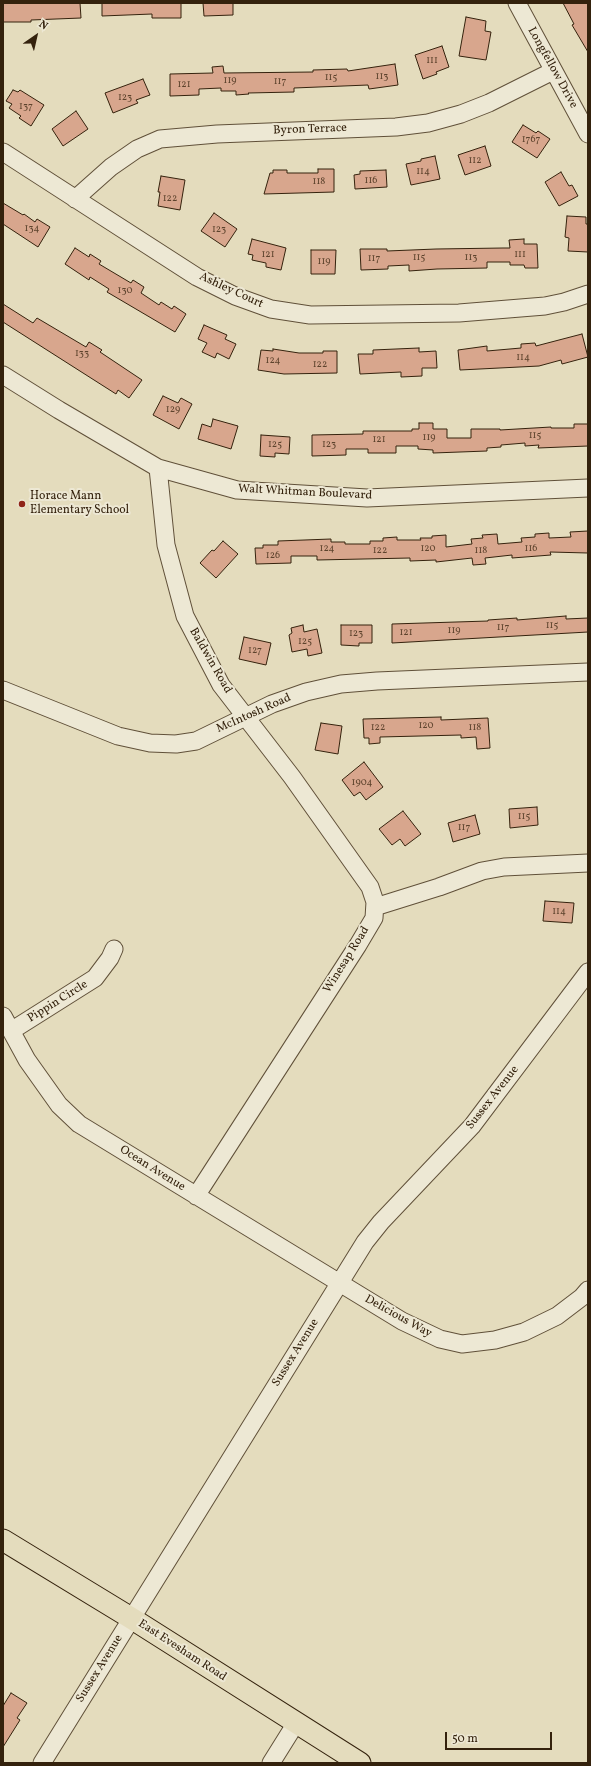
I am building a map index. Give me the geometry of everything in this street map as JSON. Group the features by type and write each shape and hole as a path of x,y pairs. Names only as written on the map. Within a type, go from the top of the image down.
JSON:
{"main road":[{"name":"East Evesham Road","path":"3,1540 131,1618 360,1763"}],"street":[{"name":"Longfellow Drive","path":"517,3 588,134"},
{"name":"Byron Terrace","path":"75,199 111,167 137,149 160,139 217,134 396,127 428,123 461,114 482,106 553,71"},
{"name":"Ashley Court","path":"3,152 197,277 235,296 271,310 310,316 458,313 545,306 564,302 588,294"},
{"name":"Walt Whitman Boulevard","path":"3,375 59,410 158,468 237,490 367,498 588,488"},
{"name":"Baldwin Road","path":"158,468 166,545 185,616 221,685 292,777 370,888 375,902 375,907"},
{"name":"McIntosh Road","path":"3,690 118,736 150,743 176,744 196,741 272,704 306,692 341,684 377,681 588,672"},
{"path":"375,907 439,887 482,871 504,867 588,862"},
{"name":"Winesap Road","path":"196,1196 358,945 374,918 375,907"},
{"name":"Pippin Circle","path":"11,1031 95,978 110,958 114,949"},
{"name":"Sussex Avenue","path":"42,1763 365,1242 381,1222 472,1126 588,972"},
{"name":"Ocean Avenue","path":"3,1016 27,1060 59,1105 79,1124 340,1283"},
{"name":"Delicious Way","path":"340,1283 402,1321 440,1340 462,1344 495,1340 524,1332 557,1316 582,1297 588,1290"},
{"path":"271,1763 296,1723"}],"building":[{"path":"3,3 80,3 81,18 31,20 31,22 3,22"},
{"path":"102,3 181,3 181,18 152,18 152,14 102,16"},
{"path":"203,3 233,3 233,15 204,16"},
{"path":"563,3 588,3 588,52 572,25 574,24"},
{"path":"466,17 486,21 485,31 491,32 486,60 459,56"},
{"path":"442,46 449,67 436,72 437,74 423,79 415,55"},
{"path":"395,64 398,85 369,89 368,85 294,88 294,92 248,93 249,94 236,95 236,91 221,91 221,88 199,89 199,95 170,96 170,74 213,73 212,67 223,66 224,73 313,72 313,70 347,69 348,71"},
{"path":"143,79 150,95 136,100 138,103 113,113 105,93"},
{"path":"13,90 18,92 20,90 44,105 31,126 19,118 21,116 9,108 12,104 6,101"},
{"path":"76,111 88,129 63,146 52,129"},
{"path":"523,125 536,133 538,131 550,139 537,158 512,142"},
{"path":"485,146 491,166 465,175 458,155"},
{"path":"435,156 440,179 411,185 406,164"},
{"path":"318,169 334,169 334,192 264,194 270,173 273,173 273,170 287,170 287,173 318,173"},
{"path":"386,170 387,187 355,189 354,175 360,174 360,171"},
{"path":"561,172 569,186 572,185 578,196 559,206 545,182"},
{"path":"161,176 185,180 180,210 158,206 160,192 158,192"},
{"path":"3,203 23,215 24,214 35,222 37,219 50,227 38,247 3,224"},
{"path":"214,213 237,229 225,247 201,231"},
{"path":"567,216 586,217 586,224 588,224 588,252 568,251 569,238 565,237"},
{"path":"252,239 286,248 281,270 266,267 266,263 252,260 253,255 248,254"},
{"path":"524,239 524,244 537,244 538,268 525,268 524,265 510,265 510,262 487,262 487,268 409,271 409,265 388,266 388,269 361,270 360,249 387,249 387,251 510,248 509,240"},
{"path":"75,248 89,257 90,254 101,261 99,264 131,283 133,280 144,287 141,293 159,305 161,302 172,309 174,306 186,314 175,332 107,292 109,289 90,277 89,280 65,264"},
{"path":"311,250 336,250 335,274 311,274"},
{"path":"3,304 33,323 37,318 86,347 89,342 102,350 100,352 142,380 129,398 118,390 116,394 3,322"},
{"path":"204,325 227,335 225,339 236,344 229,359 217,353 215,358 202,352 207,343 198,339"},
{"path":"582,334 588,357 562,364 561,360 539,366 460,370 458,350 487,346 487,351 521,348 521,344 535,343 536,346"},
{"path":"419,348 419,352 436,351 437,368 422,368 422,376 401,377 401,372 360,374 358,354 373,354 373,350"},
{"path":"273,349 299,353 323,353 323,351 337,351 337,373 284,374 258,370 261,350 273,351"},
{"path":"163,396 178,403 181,398 192,404 179,429 153,415"},
{"path":"213,419 238,426 231,449 198,439 202,424 211,427"},
{"path":"419,423 433,423 433,429 447,429 447,438 471,438 471,429 500,430 551,427 574,428 574,424 588,424 588,446 538,448 539,445 525,446 525,443 501,445 501,447 487,448 487,451 433,453 433,450 418,449 418,446 396,446 396,453 368,453 368,449 346,449 346,455 312,456 312,435 363,434 363,431 412,431 412,429 419,429"},
{"path":"261,435 290,437 289,454 275,453 275,457 260,456"},
{"path":"588,531 588,553 550,552 551,555 512,558 512,555 485,558 486,564 473,565 472,558 436,562 436,560 410,561 410,558 317,560 317,556 291,556 291,563 256,564 255,548 263,548 263,545 278,545 278,541 331,539 331,542 345,542 345,544 370,544 370,541 383,541 383,538 397,537 397,540 421,540 420,538 432,538 432,536 446,535 446,547 472,544 471,539 483,538 482,535 497,534 498,544 522,542 521,538 535,537 535,534 549,533 549,538 571,537 570,532"},
{"path":"223,541 238,554 216,578 200,563"},
{"path":"566,616 566,619 588,618 588,632 392,643 392,624 488,621 517,618 517,620"},
{"path":"303,625 304,632 317,629 322,653 308,656 307,649 292,652 289,635 292,633 291,628"},
{"path":"341,625 372,625 372,643 359,643 359,646 341,645"},
{"path":"244,637 271,643 266,665 239,659"},
{"path":"441,717 441,720 488,718 490,748 477,749 476,737 461,738 461,735 380,737 380,743 369,744 369,738 364,738 363,719"},
{"path":"321,723 342,726 338,754 315,750"},
{"path":"364,762 383,787 366,800 360,792 354,796 342,780"},
{"path":"537,807 538,825 510,828 509,809"},
{"path":"403,811 421,834 405,846 400,839 392,845 379,829"},
{"path":"475,815 480,834 453,842 448,823"},
{"path":"545,901 574,903 572,923 543,921"},
{"path":"11,1693 27,1703 17,1718 20,1720 3,1747 3,1706"}],"place":[{"name":"Horace Mann Elementary School","path":"22,504"}]}
